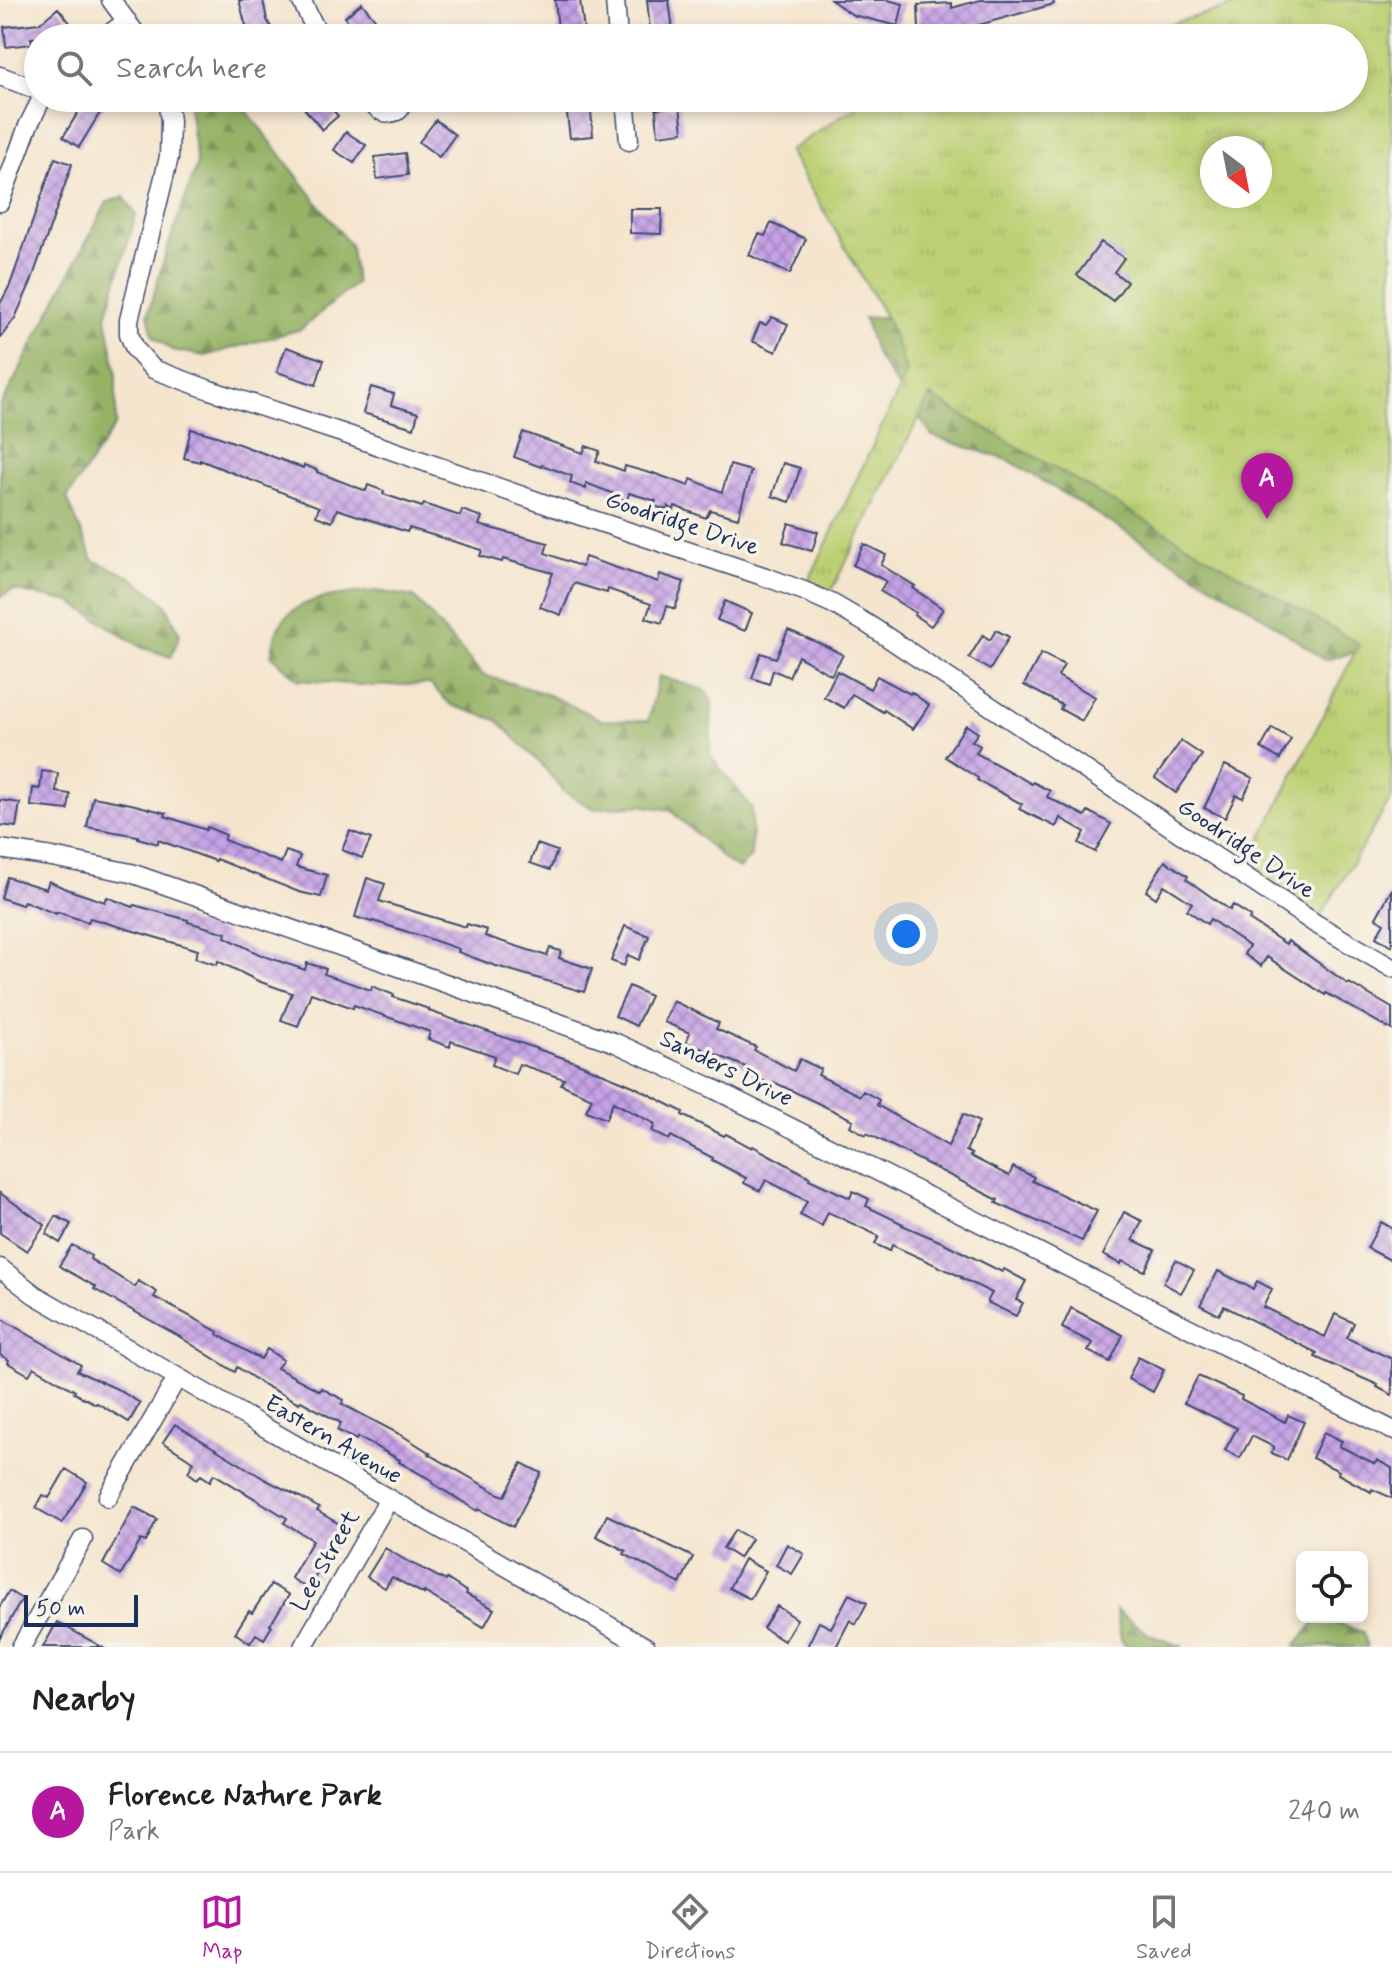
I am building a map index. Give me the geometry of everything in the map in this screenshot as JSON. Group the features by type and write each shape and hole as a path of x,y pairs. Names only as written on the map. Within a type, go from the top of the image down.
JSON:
{"street":[{"path":"111,0 129,24"},
{"path":"301,0 313,24"},
{"path":"615,0 617,24"},
{"path":"123,24 127,21"},
{"path":"0,76 24,85"},
{"path":"0,202 35,112"},
{"name":"Goodridge Drive","path":"169,112 169,157 129,320 129,334 135,349 153,369 766,577 833,604 1316,924 1392,968"},
{"path":"626,112 629,141"},
{"name":"Sanders Drive","path":"0,849 131,873 616,1043 712,1088 1392,1430"},
{"name":"Eastern Avenue","path":"0,1268 35,1295 646,1647"},
{"path":"108,1497 177,1378"},
{"name":"Lee Street","path":"303,1647 389,1499"},
{"path":"21,1647 83,1539"}],"green space":[{"path":"1255,0 1392,0 1392,797 1316,924 1243,875 1359,644 930,396 826,601 804,591 907,373 889,323 789,151 847,112 1368,112 1368,24 1169,24"},
{"path":"190,112 248,112 350,245 356,283 301,329 205,356 172,350 153,336 148,314 197,165"},
{"path":"124,197 136,215 106,317 116,371 116,424 67,498 93,560 131,577 165,603 180,634 171,657 141,647 71,602 12,590 0,597 0,405 107,202"},
{"path":"954,314 1375,647 1325,660 1250,608 1010,461 932,436 876,355 864,318"},
{"path":"377,591 414,597 483,675 544,693 602,720 648,721 659,676 704,690 712,701 710,755 752,808 751,856 739,869 670,810 640,805 594,809 564,792 497,720 451,705 430,684 372,686 299,680 271,655 278,629 285,617 296,609 321,598"},
{"path":"1116,1610 1150,1635 1183,1647 1126,1647 1121,1639"},
{"path":"1314,1623 1337,1623 1363,1632 1367,1647 1295,1647"}],"building":[{"path":"239,0 263,0 269,24 245,23"},
{"path":"555,0 580,0 583,24 558,24"},
{"path":"647,0 669,0 672,24 650,24"},
{"path":"831,0 888,0 903,4 898,24 853,15"},
{"path":"980,0 1053,0 1054,4 982,24 919,24 918,5 952,3 952,8"},
{"path":"362,3 378,23 350,24 345,17"},
{"path":"58,8 71,24 31,24 40,23"},
{"path":"24,25 24,45 6,47 4,27"},
{"path":"78,112 100,112 79,147 63,137"},
{"path":"307,112 335,112 338,116 322,130"},
{"path":"567,112 591,112 593,136 570,138"},
{"path":"656,112 681,112 683,132 658,135"},
{"path":"436,120 455,135 439,157 419,142"},
{"path":"346,132 366,145 354,163 334,150"},
{"path":"405,153 408,175 377,179 375,157"},
{"path":"55,158 72,164 31,282 15,318 0,338 0,304 10,285"},
{"path":"630,209 662,209 661,234 630,233"},
{"path":"771,223 806,239 790,274 749,255 759,234 765,236"},
{"path":"1101,242 1124,258 1114,272 1127,282 1113,301 1077,275"},
{"path":"772,317 788,324 776,352 752,341 760,323 766,325"},
{"path":"286,347 324,360 316,385 277,372"},
{"path":"371,387 394,394 391,405 418,413 414,428 363,413"},
{"path":"191,429 303,468 304,465 366,491 368,485 384,491 383,494 422,507 424,504 460,516 462,510 482,517 479,525 548,543 545,553 582,567 585,557 658,582 660,574 684,582 675,609 667,606 662,623 646,618 651,604 608,589 607,593 574,583 561,615 540,607 553,573 480,556 482,550 409,528 407,532 337,509 332,522 316,516 319,507 200,460 184,458"},
{"path":"523,432 583,453 586,446 600,451 596,461 624,471 625,466 689,486 691,479 722,492 730,465 751,471 738,518 710,510 706,518 675,506 674,510 668,506 667,510 654,506 656,501 629,493 627,501 586,483 586,489 570,483 572,476 514,457"},
{"path":"783,463 800,468 790,502 772,496"},
{"path":"789,523 818,532 812,551 783,542"},
{"path":"864,544 886,555 881,565 915,586 913,588 943,609 931,626 880,591 886,581 853,565"},
{"path":"725,601 752,613 745,631 717,620"},
{"path":"788,630 843,655 831,675 798,656 789,677 773,670 769,684 752,678 761,653 776,658"},
{"path":"996,630 1009,637 990,670 969,658 983,635 990,640"},
{"path":"1041,653 1064,665 1058,676 1095,697 1082,721 1060,709 1062,705 1024,685"},
{"path":"837,671 870,689 877,676 911,692 929,705 913,729 852,694 844,708 824,697"},
{"path":"966,725 978,733 972,741 980,746 976,753 1050,791 1047,797 1085,816 1088,811 1111,824 1095,852 1079,843 1085,832 1060,818 1056,827 1019,809 1022,804 977,780 945,757"},
{"path":"1272,728 1291,739 1280,759 1261,748"},
{"path":"1181,741 1202,755 1176,793 1155,778"},
{"path":"1225,765 1253,778 1243,798 1236,795 1225,818 1204,808"},
{"path":"42,771 58,773 56,792 70,794 68,810 31,806 33,788 40,789"},
{"path":"93,797 166,813 165,816 206,830 207,827 226,835 224,840 281,863 286,851 300,856 296,867 327,875 321,897 299,892 158,840 158,844 138,836 87,827"},
{"path":"0,800 20,803 16,827 0,825"},
{"path":"350,831 371,839 362,858 342,850"},
{"path":"537,844 557,851 550,870 530,863"},
{"path":"1165,861 1230,910 1233,905 1251,917 1249,920 1286,944 1288,941 1348,984 1392,1008 1392,1030 1325,995 1267,957 1261,966 1244,954 1249,946 1210,919 1207,924 1187,910 1192,903 1164,885 1156,898 1146,891"},
{"path":"7,877 46,889 49,881 105,902 107,897 133,907 188,920 226,933 225,937 261,955 305,970 307,963 326,969 324,974 371,990 372,986 429,1011 575,1062 633,1086 724,1136 726,1134 753,1146 809,1179 850,1198 853,1191 869,1199 866,1206 902,1225 1026,1281 1016,1300 1023,1303 1016,1316 987,1302 992,1293 892,1245 890,1251 875,1244 879,1236 828,1212 822,1226 800,1215 807,1201 766,1180 760,1191 744,1183 746,1178 671,1136 669,1140 652,1131 655,1124 613,1102 606,1119 586,1111 592,1098 561,1084 564,1079 519,1064 515,1074 492,1065 495,1056 451,1041 450,1047 428,1039 430,1032 311,993 298,1026 281,1020 292,993 258,981 218,961 217,965 195,958 198,950 90,918 88,922 24,901 22,905 1,898"},
{"path":"367,878 385,884 379,901 466,927 467,924 487,930 485,936 547,956 550,948 561,951 559,958 592,969 584,992 493,965 458,952 459,949 355,917"},
{"path":"1392,889 1392,946 1376,937 1384,923 1376,918"},
{"path":"625,926 649,936 639,960 628,955 624,966 611,961"},
{"path":"629,986 650,996 636,1026 615,1016"},
{"path":"673,1001 719,1023 716,1029 756,1047 754,1050 794,1071 800,1059 821,1069 818,1075 860,1096 863,1091 879,1100 877,1105 948,1146 963,1114 979,1122 966,1151 972,1154 970,1156 1009,1176 1013,1167 1034,1177 1032,1181 1097,1211 1082,1241 996,1203 998,1200 866,1135 850,1126 853,1120 774,1082 772,1086 751,1074 753,1070 686,1042 690,1033 664,1022"},
{"path":"0,1193 45,1225 27,1251 0,1233"},
{"path":"1124,1212 1142,1221 1133,1240 1155,1250 1145,1271 1103,1255"},
{"path":"56,1216 71,1224 60,1243 46,1234"},
{"path":"1381,1222 1392,1228 1392,1261 1367,1248"},
{"path":"72,1245 135,1287 138,1281 157,1292 154,1297 255,1356 261,1359 267,1349 283,1360 277,1368 344,1400 342,1404 403,1436 499,1494 505,1496 522,1463 541,1473 513,1527 478,1511 400,1460 358,1437 356,1440 337,1430 341,1423 264,1385 237,1367 235,1372 177,1335 94,1289 96,1287 59,1266"},
{"path":"1176,1260 1194,1270 1181,1293 1163,1283"},
{"path":"1218,1271 1253,1289 1257,1281 1272,1289 1263,1307 1325,1337 1335,1314 1354,1323 1347,1338 1392,1359 1392,1395 1378,1385 1315,1357 1317,1353 1224,1306 1219,1315 1200,1305"},
{"path":"1071,1308 1123,1335 1110,1362 1088,1351 1093,1343 1062,1328"},
{"path":"0,1318 81,1365 77,1371 140,1403 129,1422 74,1393 34,1367 29,1375 8,1363 9,1360 0,1355"},
{"path":"1138,1357 1164,1370 1153,1392 1128,1379"},
{"path":"1198,1376 1242,1396 1241,1399 1285,1422 1288,1415 1304,1422 1287,1460 1271,1453 1274,1447 1252,1436 1240,1458 1225,1450 1237,1428 1184,1403"},
{"path":"175,1424 266,1480 319,1508 317,1511 346,1528 308,1589 291,1578 313,1540 284,1523 287,1518 214,1474 210,1481 201,1475 197,1479 188,1472 194,1462 163,1442"},
{"path":"1324,1432 1342,1441 1339,1446 1375,1464 1377,1460 1392,1468 1392,1498 1372,1489 1371,1492 1312,1458"},
{"path":"66,1469 87,1482 62,1523 36,1508 43,1495 49,1498"},
{"path":"134,1507 157,1519 146,1542 141,1540 121,1575 103,1564"},
{"path":"607,1515 693,1557 680,1584 596,1536"},
{"path":"735,1530 751,1539 739,1558 723,1548"},
{"path":"787,1544 804,1554 792,1574 776,1565"},
{"path":"385,1548 447,1579 466,1594 494,1609 484,1627 392,1577 385,1588 367,1577"},
{"path":"744,1559 766,1571 750,1599 729,1588"},
{"path":"271,1584 289,1595 264,1639 256,1634 250,1643 235,1633"},
{"path":"9,1591 22,1599 0,1638 0,1606"},
{"path":"849,1594 867,1603 856,1624 850,1620 836,1647 807,1647 819,1622 831,1628"},
{"path":"777,1606 797,1619 784,1641 763,1628"},
{"path":"57,1622 102,1647 43,1647"}],"place":[{"name":"Florence Nature Park","path":"1267,519"}]}
